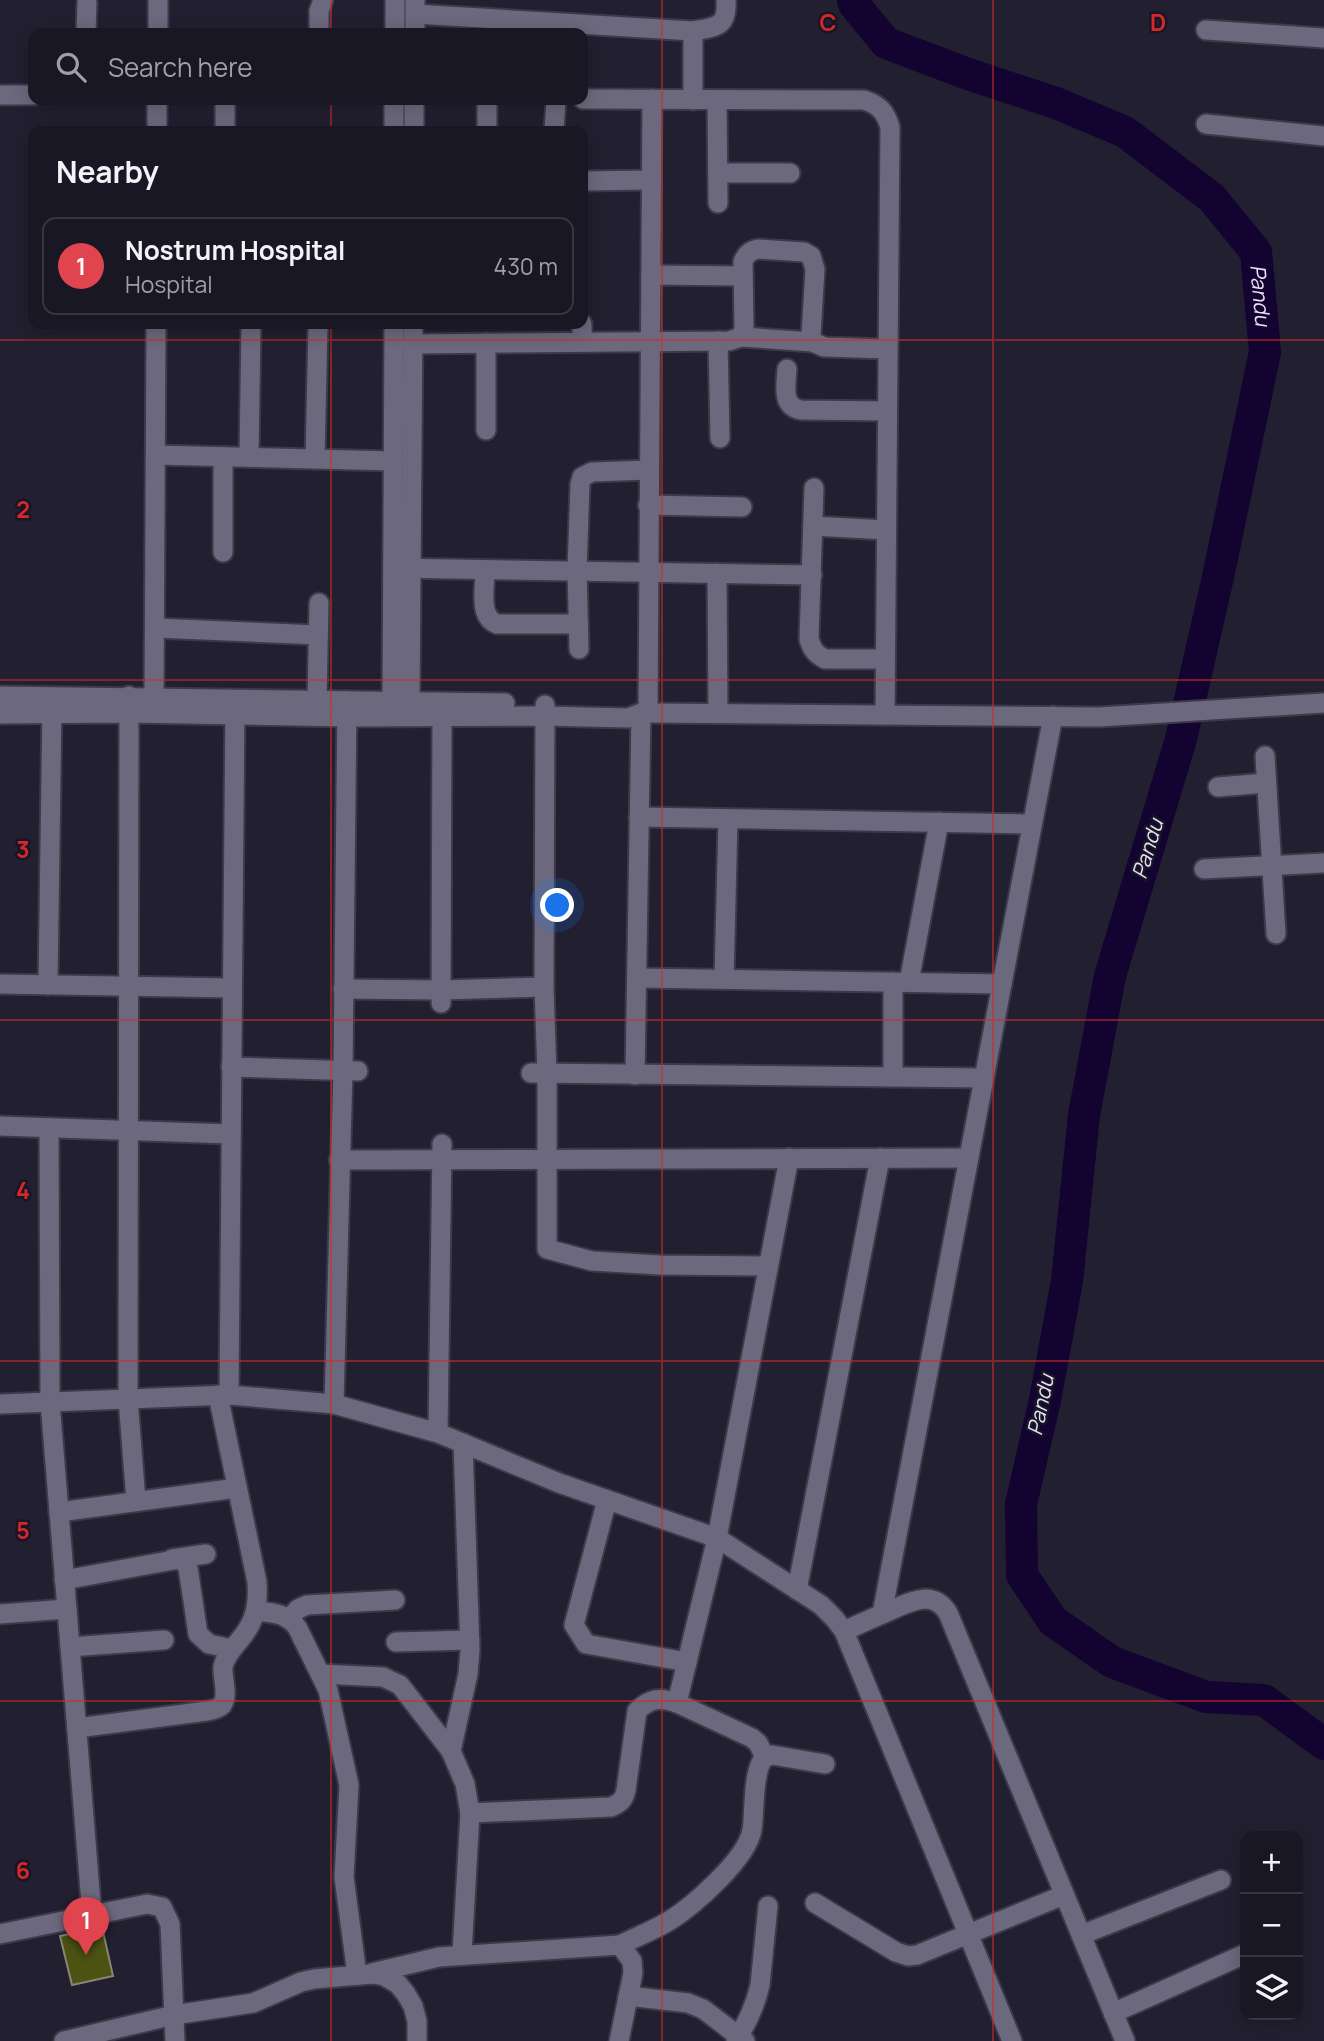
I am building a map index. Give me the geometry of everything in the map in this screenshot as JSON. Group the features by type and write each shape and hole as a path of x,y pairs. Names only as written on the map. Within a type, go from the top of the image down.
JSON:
{"street":[{"path":"158,0 158,28"},
{"path":"319,28 319,11 323,0"},
{"path":"394,28 395,0"},
{"path":"415,16 693,31 715,27 723,21 727,14 726,0"},
{"path":"86,28 87,3"},
{"path":"1206,30 1324,38"},
{"path":"692,100 693,31"},
{"path":"0,95 28,94"},
{"path":"588,99 863,100 876,104 885,113 890,127 885,715"},
{"path":"635,1075 639,817 648,572 652,99"},
{"path":"717,100 718,203"},
{"path":"157,126 158,105"},
{"path":"225,105 225,126"},
{"path":"394,105 394,126"},
{"path":"414,105 414,126"},
{"path":"487,105 487,126"},
{"path":"554,126 556,105"},
{"path":"1206,124 1324,136"},
{"path":"718,173 790,173"},
{"path":"588,181 651,180"},
{"path":"741,337 744,328 743,262 751,250 758,248 804,252 811,256 815,269 811,336 813,342"},
{"path":"650,275 743,276"},
{"path":"154,698 156,329"},
{"path":"249,457 251,329"},
{"path":"315,459 318,329"},
{"path":"394,329 393,461 402,569"},
{"path":"401,705 402,569 412,329"},
{"path":"412,344 486,343 582,333 650,341 729,341 741,337 813,342 824,347 888,349"},
{"path":"718,341 720,438"},
{"path":"486,343 486,430"},
{"path":"787,369 786,396 788,403 794,408 887,411"},
{"path":"156,455 393,461"},
{"path":"223,457 223,552"},
{"path":"579,649 577,571 582,477 592,472 649,470"},
{"path":"814,488 809,639 811,648 816,655 825,659 885,659"},
{"path":"648,505 742,507"},
{"path":"813,526 886,530"},
{"path":"402,569 812,575"},
{"path":"485,570 485,608 486,616 491,622 578,624"},
{"path":"717,573 718,713"},
{"path":"317,701 319,604"},
{"path":"155,628 318,635"},
{"path":"0,696 52,705 347,709 401,705 545,710"},
{"path":"129,705 154,698 235,707 317,701 347,709"},
{"path":"401,705 442,716 631,707 644,713 1099,716 1324,704"},
{"path":"0,714 52,705"},
{"path":"48,985 52,705"},
{"path":"129,705 128,1399 136,1501"},
{"path":"77,1728 218,1709 225,1698 223,1667 226,1657 248,1629 258,1599 223,1395 230,1134 235,707"},
{"path":"334,1404 340,1160 351,1071 343,989 347,709"},
{"path":"545,710 544,987 539,1073 547,1159 547,1249 592,1261 768,1266"},
{"path":"441,997 442,716"},
{"path":"882,1614 1053,716"},
{"path":"1265,756 1276,934"},
{"path":"1218,787 1266,783"},
{"path":"639,817 1032,824"},
{"path":"724,979 728,818"},
{"path":"893,1077 901,982 939,822"},
{"path":"1204,869 1324,863"},
{"path":"636,978 1002,984"},
{"path":"0,984 232,988"},
{"path":"343,989 441,997 544,987"},
{"path":"231,1067 351,1071"},
{"path":"539,1073 984,1078"},
{"path":"0,1126 230,1134"},
{"path":"49,1128 50,1402 92,1915"},
{"path":"340,1160 442,1152 547,1159 969,1158"},
{"path":"438,1433 442,1152"},
{"path":"677,1703 718,1538 789,1158"},
{"path":"797,1590 880,1158"},
{"path":"0,1404 223,1395 334,1404 438,1433 559,1483 718,1538 821,1605 844,1632 1012,2041"},
{"path":"451,1751 468,1674 470,1640 463,1443"},
{"path":"59,1512 237,1488"},
{"path":"607,1500 574,1625 586,1644 687,1662"},
{"path":"64,1580 206,1554"},
{"path":"172,1559 178,1559 188,1568 198,1634 209,1644 232,1650"},
{"path":"844,1632 922,1598 933,1598 943,1604 1125,2041"},
{"path":"290,1618 298,1609 307,1605 395,1600"},
{"path":"0,1614 67,1609"},
{"path":"256,1611 280,1613 290,1618 328,1690 349,1785 344,1877 365,1974"},
{"path":"70,1647 164,1640"},
{"path":"396,1642 470,1640"},
{"path":"321,1674 383,1677 400,1685 451,1751 465,1784 470,1813 462,1954"},
{"path":"470,1813 611,1807 618,1804 624,1798 626,1790 637,1711 654,1699 677,1703 752,1738 758,1743 765,1757"},
{"path":"64,2041 174,2015 253,2003 314,1979 365,1974 421,1960 462,1954 620,1945 668,1922 689,1907 739,1857 752,1832 758,1767 765,1757 772,1755 825,1764"},
{"path":"1081,1935 1221,1880"},
{"path":"815,1903 895,1952 908,1956 917,1955 1065,1895"},
{"path":"0,1934 147,1904 162,1907 170,1924 175,2041"},
{"path":"628,1996 688,2003 703,2009 740,2039 754,2009 760,1985 768,1906"},
{"path":"619,2041 633,1973 632,1961 620,1945"},
{"path":"1113,2013 1240,1956"},
{"path":"365,1974 384,1976 398,1984 406,1994 417,2021 417,2041"}],"building":[{"path":"102,1927 113,1976 72,1985 60,1936"}],"waterway":[{"name":"Pandu","path":"853,0 886,43 1056,103 1125,132 1212,198 1256,252 1265,352 1181,739 1110,976 1084,1115 1067,1281 1045,1400 1021,1504 1022,1575 1053,1621 1112,1662 1206,1697 1264,1700 1324,1744"}],"place":[{"name":"Nostrum Hospital","path":"86,1955"}]}
